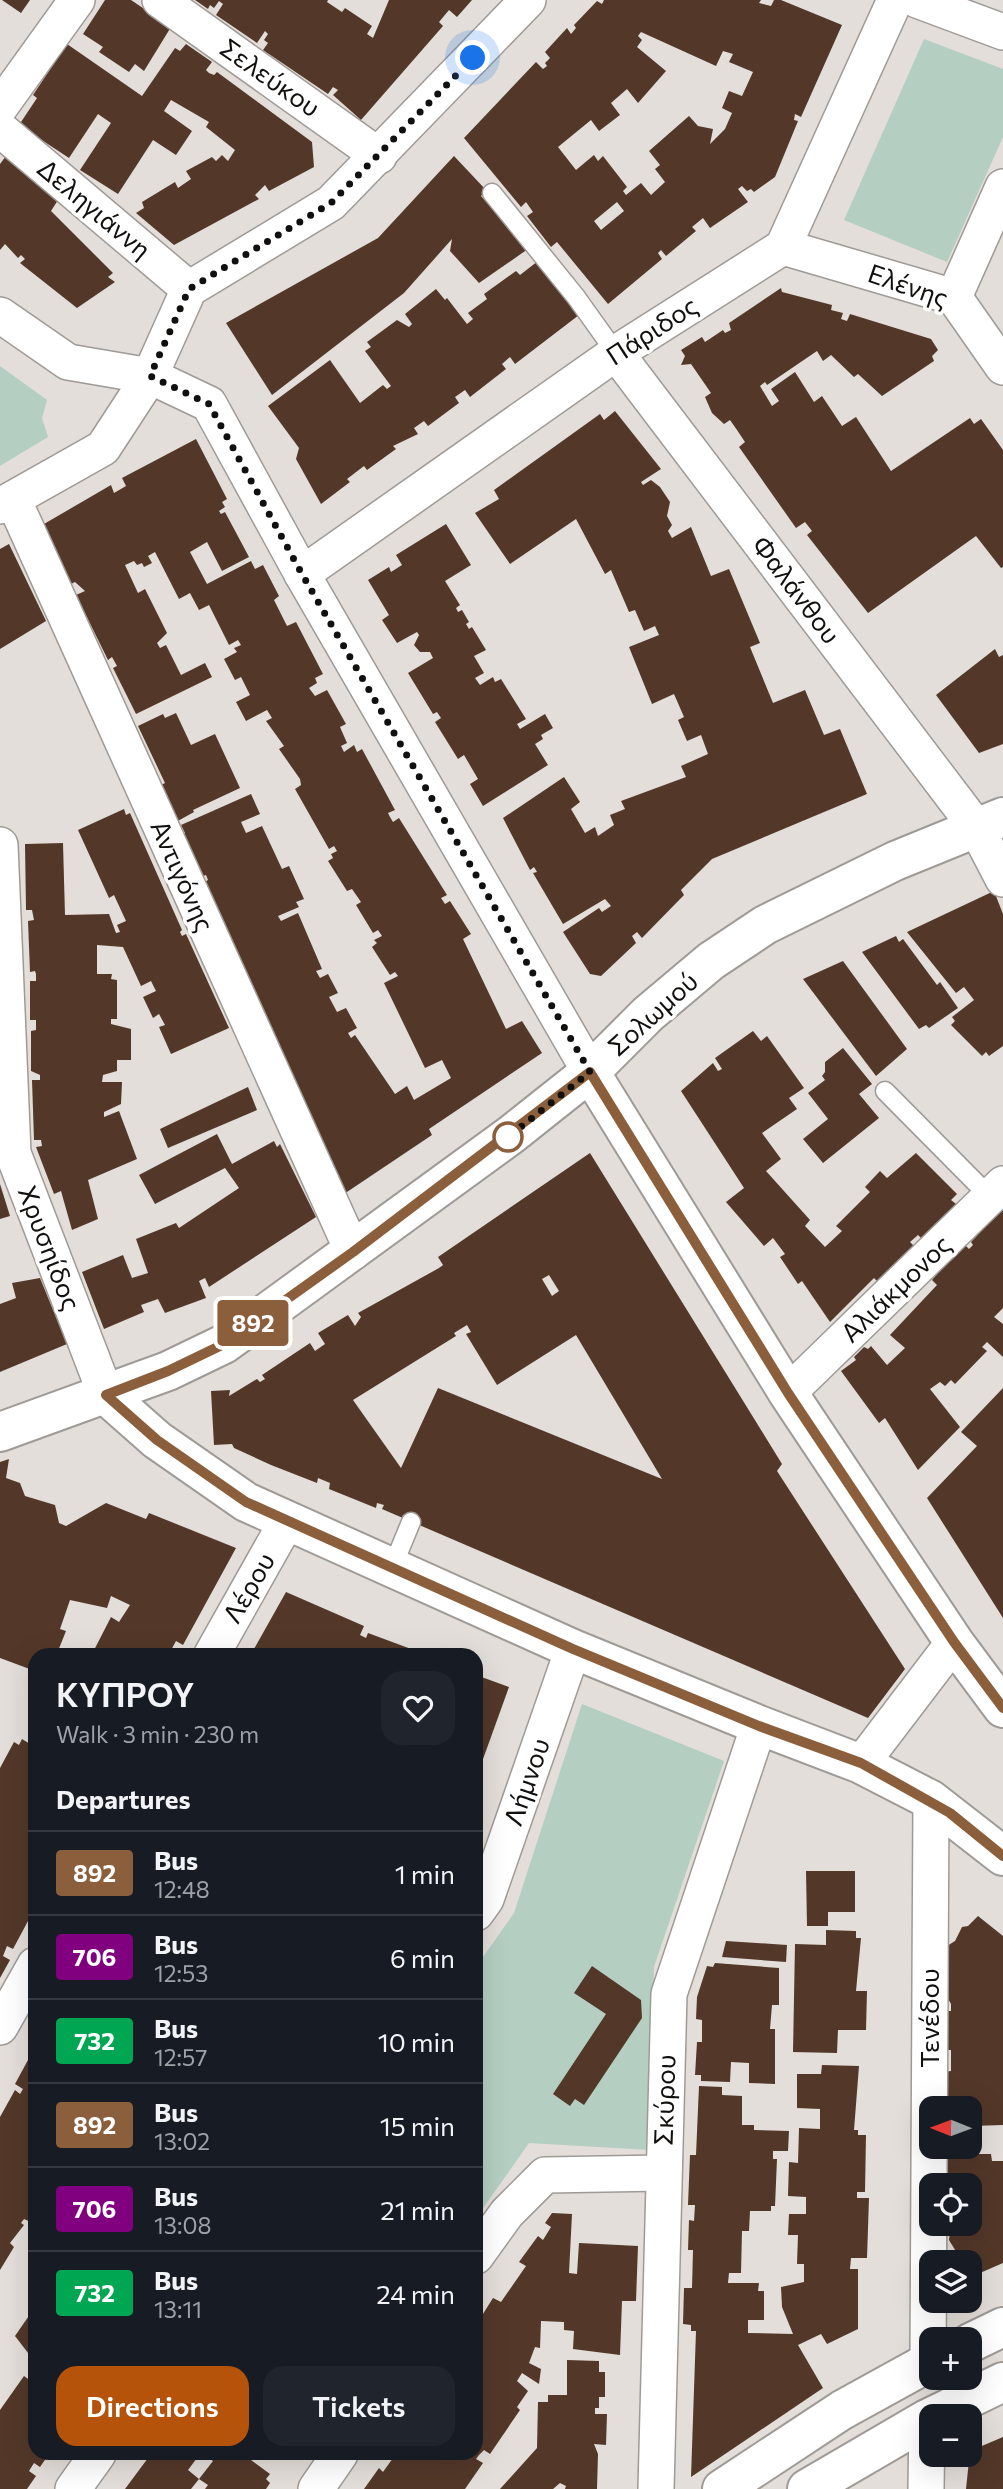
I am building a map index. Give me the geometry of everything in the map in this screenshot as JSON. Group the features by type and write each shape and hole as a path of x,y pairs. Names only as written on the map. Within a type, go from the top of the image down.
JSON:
{"street":[{"path":"0,107 77,0"},
{"name":"Σελεύκου","path":"160,0 379,156"},
{"path":"7,502 103,448 150,376 189,289 331,203 528,0"},
{"path":"783,247 895,0"},
{"path":"917,0 1003,33"},
{"name":"Δεληγιάννη","path":"0,129 189,289"},
{"path":"954,297 1003,187"},
{"name":"Ελένης","path":"783,247 954,297 1003,367"},
{"name":"Πάριδος","path":"302,574 616,353 783,247"},
{"path":"0,315 68,362 150,376 209,404 302,574 590,1072 788,1393 954,1642 1003,1708"},
{"name":"Φαλάνθου","path":"616,353 989,822 1003,879"},
{"name":"Αντιγόνης","path":"7,502 353,1252"},
{"name":"Σολωμού","path":"0,1432 168,1371 224,1344 353,1252 590,1072 648,1014 711,961 765,925 895,862 989,822"},
{"name":"Χρυσηίδος","path":"0,845 13,1153 106,1395"},
{"name":"Αλιάκμονος","path":"788,1393 996,1190"},
{"path":"106,1395 157,1440 246,1502 573,1649 759,1726 861,1763 931,1800 1003,1856"},
{"name":"Λέρου","path":"216,1648 287,1521"},
{"path":"861,1763 954,1642"},
{"name":"Λήμνου","path":"483,1903 573,1649"},
{"name":"Σκύρου","path":"656,2489 669,1994 759,1726"},
{"name":"Τενέδου","path":"930,2327 931,1800"},
{"path":"0,2027 28,1977"},
{"path":"483,2246 507,2213 545,2175 663,2173"},
{"path":"982,2337 1003,2327"},
{"path":"722,2489 842,2410 919,2368"},
{"path":"958,2404 1003,2382"},
{"path":"807,2489 919,2424"},
{"path":"73,2489 94,2460"},
{"path":"316,2489 336,2460"},
{"path":"926,2467 926,2489"}],"lane":[{"path":"492,193 576,297 616,353"},
{"path":"885,1091 996,1190"},
{"path":"392,1568 411,1522"}],"green space":[{"path":"924,39 1003,69 1003,137 947,262 844,220"},
{"path":"0,366 47,400 42,418 48,437 0,466"},
{"path":"582,1704 724,1761 654,1967 650,2150 529,2143 483,2208 483,1957 514,1913"}],"building":[{"path":"2,0 30,0 21,13"},
{"path":"105,0 131,0 171,27 144,71 135,64 129,72 99,52 103,47 83,34"},
{"path":"195,0 328,0 327,2 342,12 345,8 372,26 367,34 373,38 389,0 472,0 457,17 449,10 439,22 443,26 361,120 333,95 338,90 333,87 328,94 263,50 268,43 264,40 268,34 265,31 257,43 216,15 223,4 219,1 214,8 210,5 208,9"},
{"path":"604,0 761,0 759,3 771,6 774,0 781,0 842,25 801,117 795,114 794,120 798,121 775,177 754,192 751,189 747,191 742,186 738,189 748,202 710,228 703,218 692,227 696,231 666,256 661,250 658,253 662,259 608,304 557,242 551,247 527,216 533,212 526,202 521,207 464,138 536,62 543,69 547,66 545,63 550,58 545,52 567,28 571,34 576,28 574,25 597,1 602,4","holes":["641,32 716,66 723,51 733,54 729,62 753,72 742,96 729,91 722,108 732,113 725,129 710,144 713,129 698,126 689,116 649,151 660,165 655,169 665,182 651,195 641,183 626,195 623,191 627,187 603,156 598,161 594,155 576,170 558,147 591,120 599,131 620,115 611,103 627,89 638,103 666,71 637,47 642,40 638,36","617,202 624,211 601,230 594,221"]},
{"path":"67,44 142,96 175,48 180,51 186,44 212,62 206,70 209,73 214,75 217,72 312,142 314,167 269,191 265,185 255,195 259,199 174,245 136,213 144,208 142,202 175,182 178,188 191,179 186,171 212,157 216,161 222,155 228,161 235,150 206,127 209,122 171,100 164,111 192,131 176,155 153,140 118,194 80,170 111,123 98,114 69,158 19,125 37,98 33,95"},
{"path":"6,156 58,200 51,211 113,273 108,277 115,282 77,308 20,263 25,259 21,255 18,258 5,244 0,250 0,164"},
{"path":"454,156 486,190 481,196 528,249 479,283 450,251 452,239 404,293 272,395 226,323 378,238"},
{"path":"538,261 579,315 515,364 510,357 502,364 506,369 470,397 465,390 455,397 459,403 428,426 424,421 414,428 418,434 393,446 396,449 367,470 364,466 347,479 350,482 321,504 296,459 299,448 268,406 330,360 360,403 383,385 387,389 391,386 365,351 371,347 367,342 397,320 409,327 412,324 405,314 436,289 445,300 447,298 467,324 473,319 468,313 487,299 484,294 516,271 520,275"},
{"path":"781,288 782,292 832,305 831,310 843,313 841,319 847,321 850,314 931,339 938,350 932,356 934,361 882,396 858,374 854,377 831,355 823,361 817,351 767,385 765,382 760,386 772,406 779,401 771,389 795,372 814,402 822,396 842,426 856,417 891,471 970,418 974,424 981,419 1003,450 1003,567 1001,568 976,536 868,613 807,535 812,531 805,522 796,528 739,447 745,442 730,420 724,424 712,413 705,397 711,393 691,364 681,365 685,356 681,350 702,337 705,342 723,330 725,333 731,330 729,323"},
{"path":"615,411 661,469 641,482 643,485 651,480 660,487 670,502 667,516 672,525 668,531 672,538 691,527 711,576 729,569 760,643 750,647 773,703 805,690 824,735 840,729 867,794 712,859 681,890 684,895 642,938 637,932 632,936 636,943 601,976 590,974 563,932 599,908 602,912 611,906 605,899 563,924 533,873 537,872 534,867 530,870 503,818 564,777 580,802 571,809 585,833 595,827 598,836 614,825 610,815 625,809 621,801 686,777 681,766 708,754 701,735 687,741 678,720 684,717 674,694 652,704 629,647 659,635 655,626 644,631 635,610 629,612 611,570 605,574 576,519 510,564 475,513 499,499 494,490 600,414 604,420"},
{"path":"196,439 227,499 222,502 225,507 219,511 221,514 225,512 249,557 222,571 207,542 190,552 207,584 251,561 255,569 263,565 279,596 274,600 287,626 296,622 323,674 315,678 317,683 309,688 315,696 327,690 346,724 340,727 347,743 341,746 344,752 354,745 357,752 362,749 395,810 388,813 390,817 393,822 399,818 447,895 441,898 445,904 450,901 471,934 463,939 506,1029 522,1021 542,1053 429,1129 432,1135 341,1196 203,883 208,880 206,875 200,877 181,835 185,833 181,825 251,794 260,814 241,822 246,833 262,826 282,869 289,866 304,899 296,902 299,907 278,916 281,921 298,913 322,969 316,971 320,978 328,974 338,993 329,997 337,1012 346,1008 357,1028 348,1033 351,1038 355,1035 395,1094 407,1086 414,1100 451,1078 442,1060 425,1068 384,983 398,976 395,972 390,975 372,947 377,943 374,940 382,936 378,930 373,933 356,905 361,902 352,889 347,891 328,861 333,858 331,854 337,851 334,846 329,849 295,789 301,785 300,779 279,749 284,746 266,721 272,718 267,710 246,721 236,702 250,695 241,677 235,680 224,659 237,652 234,648 241,645 238,640 229,645 209,605 199,610 190,593 179,599 155,552 148,556 152,563 144,567 142,563 137,565 134,561 125,565 138,593 145,589 167,633 157,643 160,648 166,645 181,675 205,663 212,677 136,714 113,668 117,666 112,657 108,660 76,595 85,591 75,582 71,584 44,524 111,485 114,493 126,486 122,478"},
{"path":"446,524 471,565 445,581 460,605 456,608 458,612 462,610 469,622 466,624 469,629 472,627 486,650 474,656 484,673 475,678 480,685 493,677 495,682 501,679 526,719 517,724 520,729 545,714 553,728 541,735 543,739 535,744 548,765 483,806 470,784 478,779 464,755 458,759 435,722 441,718 437,712 433,714 408,673 433,658 430,652 420,652 414,645 419,635 417,632 397,643 382,620 389,615 368,580 389,567 391,572 402,565 396,555"},
{"path":"9,544 46,621 0,649 0,549"},
{"path":"995,649 999,657 1003,655 1003,744 979,753 936,695"},
{"path":"176,713 191,745 215,734 240,788 193,810 194,812 176,822 159,786 165,783 138,726 163,714 165,718"},
{"path":"124,809 126,815 130,813 182,930 180,932 182,936 186,934 229,1028 171,1054 159,1027 165,1025 159,1014 153,1018 143,997 156,991 151,981 141,986 123,947 97,945 97,974 112,974 111,979 117,980 117,1019 111,1019 111,1024 131,1029 131,1060 117,1060 117,1071 103,1075 102,1082 122,1082 121,1104 104,1112 104,1117 119,1111 137,1159 88,1180 98,1219 72,1230 61,1191 54,1194 36,1147 42,1146 41,1140 34,1140 32,1080 40,1080 40,1075 31,1071 31,1031 36,1030 36,1020 30,1020 30,981 36,981 36,974 35,971 30,972 28,921 34,920 32,910 26,910 25,844 63,843 65,915 109,914 116,933 120,932 117,925 126,921 114,895 109,898 78,830"},
{"path":"994,891 1003,914 1003,1046 989,1056 986,1052 982,1056 951,1025 955,1021 952,1017 974,1000 964,987 956,993 907,932"},
{"path":"896,936 899,942 903,939 937,985 940,982 958,1008 929,1028 926,1025 919,1029 862,952"},
{"path":"843,961 907,1049 876,1076 803,979"},
{"path":"753,1031 761,1041 767,1036 804,1088 789,1098 797,1109 762,1133 781,1159 766,1171 810,1220 805,1226 825,1247 842,1231 836,1226 870,1192 865,1187 880,1171 887,1178 916,1153 957,1194 951,1200 956,1204 922,1239 918,1235 910,1242 916,1248 880,1284 874,1278 830,1322 802,1281 798,1284 780,1257 785,1254 773,1238 764,1246 726,1202 744,1188 681,1091 713,1063 718,1071 722,1069 715,1058"},
{"path":"843,1048 872,1084 859,1094 879,1118 823,1163 803,1139 828,1119 808,1093 825,1080 822,1076 825,1062"},
{"path":"248,1087 257,1110 168,1148 160,1129"},
{"path":"217,1134 232,1164 274,1141 277,1147 280,1144 316,1217 209,1287 205,1278 199,1281 206,1298 165,1313 158,1299 141,1305 144,1312 104,1329 82,1272 123,1255 132,1278 148,1273 136,1239 176,1223 179,1228 239,1188 225,1168 155,1204 139,1175"},
{"path":"590,1153 782,1464 777,1471 905,1669 868,1718 382,1509 384,1505 377,1503 376,1508 329,1489 330,1483 318,1478 317,1483 271,1465 234,1448 232,1444 214,1445 211,1391 230,1390 229,1396 257,1379 260,1382 265,1379 262,1375 310,1343 315,1351 325,1344 318,1333 348,1315 355,1326 361,1317 358,1313 443,1265 438,1257","holes":["549,1275 559,1291 552,1296 542,1279","467,1325 471,1332 466,1334 497,1385 576,1335 662,1479 438,1388 401,1468 353,1400 456,1336 454,1333"]},
{"path":"0,1184 10,1216 0,1219"},
{"path":"1003,1208 1003,1308 994,1317 1003,1324 1003,1357 987,1342 982,1347 987,1351 955,1384 951,1380 945,1386 940,1382 930,1389 960,1427 918,1470 885,1418 879,1423 841,1371 856,1360 854,1357 864,1347 868,1349 871,1346 887,1365 905,1348 890,1335 937,1285 932,1280 964,1244 969,1249 973,1245 971,1242"},
{"path":"40,1278 67,1344 0,1372 0,1304 16,1298 12,1283"},
{"path":"1003,1388 1003,1618 927,1498 977,1446 961,1432"},
{"path":"9,1459 6,1478 20,1483 25,1496 55,1505 59,1523 66,1526 106,1503 146,1519 149,1513 236,1548 183,1645 176,1641 172,1648 95,1648 111,1617 119,1622 130,1605 111,1596 107,1608 70,1600 60,1629 66,1631 59,1648 28,1648 28,1668 0,1658 0,1462"},
{"path":"286,1592 364,1626 360,1635 366,1638 368,1633 408,1648 254,1648"},
{"path":"483,1678 509,1687 483,1759"},
{"path":"22,1739 28,1743 28,1921 13,1949 7,1946 3,1956 10,1960 0,1978 0,1768 14,1742 19,1745"},
{"path":"806,1871 855,1871 855,1912 828,1912 828,1926 807,1926"},
{"path":"978,1916 1003,1936 1003,2125 982,2126 982,2096 944,2096 943,2072 951,2071 951,2050 947,2050 947,2011 951,2011 951,2004 946,1995 947,1946 955,1941 962,1927 968,1926"},
{"path":"826,1930 856,1931 856,1938 861,1938 856,1991 867,1991 866,2030 838,2030 837,2053 793,2052 795,1944 826,1945"},
{"path":"726,1941 787,1945 786,1962 722,1957"},
{"path":"715,1963 779,1968 779,2005 772,2005 770,2029 775,2029 775,2084 749,2083 749,2063 731,2062 730,2082 701,2081 701,2075 695,2075 697,2042 702,2042 702,2020 696,2019 697,1997 707,1966 713,1967"},
{"path":"592,1966 641,2000 642,2018 584,2105 575,2099 570,2106 553,2094 606,2014 574,1993"},
{"path":"28,2060 28,2221 24,2219 21,2223 24,2225 10,2243 14,2247 0,2270 0,2117 15,2090 20,2094 23,2089 15,2084"},
{"path":"822,2065 859,2066 854,2130 858,2130 858,2135 866,2135 865,2192 857,2192 857,2198 869,2198 867,2258 851,2258 850,2269 858,2269 858,2329 827,2344 821,2334 798,2345 823,2388 691,2477 696,2331 691,2331 691,2325 683,2324 684,2288 692,2288 693,2250 688,2250 689,2220 694,2221 695,2205 688,2205 690,2155 696,2155 699,2086 722,2087 722,2095 742,2096 742,2125 754,2125 754,2130 789,2131 788,2151 773,2151 773,2159 777,2159 775,2206 771,2206 771,2211 750,2211 749,2231 742,2231 741,2273 729,2273 728,2283 759,2283 758,2291 764,2291 764,2320 748,2320 748,2333 793,2334 782,2307 781,2287 804,2282 804,2264 797,2264 798,2235 788,2235 789,2214 806,2214 806,2197 788,2196 789,2162 798,2163 799,2128 820,2129 820,2109 797,2108 797,2074 821,2074"},
{"path":"982,2154 991,2154 992,2161 1003,2161 1003,2263 982,2272 982,2250 955,2250 950,2236 982,2236 982,2173 945,2173 945,2160 982,2160"},
{"path":"552,2213 572,2214 569,2273 577,2274 579,2243 638,2246 636,2301 622,2301 620,2355 573,2349 574,2331 564,2330 564,2322 541,2321 540,2348 535,2347 529,2363 541,2369 539,2384 522,2373 517,2381 528,2391 517,2407 520,2410 490,2454 483,2451 483,2314 493,2298 501,2302 526,2266 519,2262 538,2236 543,2240 551,2227 545,2223"},
{"path":"28,2317 28,2353 15,2336"},
{"path":"567,2360 599,2361 599,2372 605,2372 605,2397 599,2397 599,2408 595,2408 595,2414 607,2414 606,2445 594,2444 598,2454 597,2489 565,2489 566,2486 560,2483 553,2489 500,2489 537,2448 538,2402 548,2402 548,2395 567,2395"},
{"path":"24,2376 28,2379 28,2460 45,2460 40,2467 34,2463 29,2471 36,2476 27,2489 0,2489 0,2410"},
{"path":"1003,2437 1003,2489 966,2489 968,2467 982,2467 982,2446"},
{"path":"147,2460 196,2460 188,2470 199,2479 191,2489 125,2489"},
{"path":"251,2460 270,2474 266,2479 270,2483 266,2489 205,2489 208,2485 199,2479 213,2461"},
{"path":"392,2460 478,2460 483,2463 465,2489 364,2489 379,2468 383,2472"}],"bus line":[{"name":"892","path":"1003,1708 954,1642 788,1393 590,1072 512,1134 224,1344 168,1371 106,1395 157,1440 246,1502 573,1649 720,1707 759,1726 861,1763 931,1800 1003,1856"}],"route":[{"path":"473,58 331,203 189,289 150,376 209,404 302,574 590,1072 508,1137"}]}
